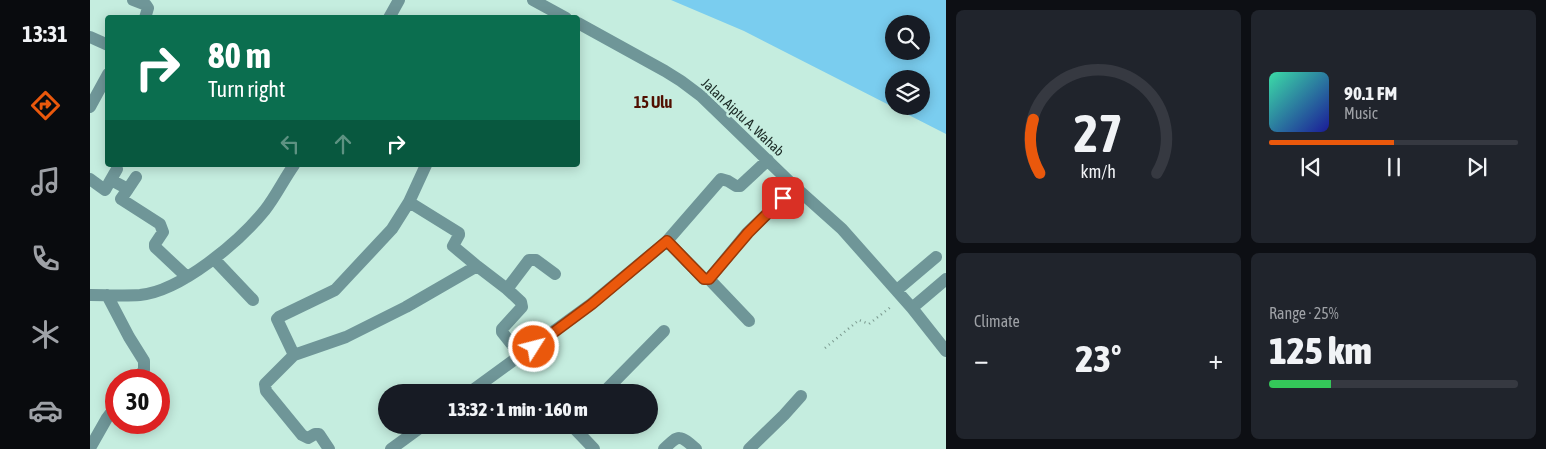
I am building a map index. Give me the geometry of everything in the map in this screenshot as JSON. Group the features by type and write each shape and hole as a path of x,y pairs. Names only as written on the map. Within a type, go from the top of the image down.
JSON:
{"street":[{"path":"133,0 146,5 148,8 146,15"},
{"path":"391,15 399,0"},
{"path":"532,0 560,15"},
{"name":"Jalan Aiptu A. Wahab","path":"580,24 682,81 700,96 842,229 912,308 946,351"},
{"path":"90,37 105,44"},
{"path":"90,106 105,79"},
{"path":"481,384 592,304 667,241 721,179 728,181 734,186 740,186 768,160"},
{"path":"90,295 141,295 156,291 186,277 239,239 266,209 293,167"},
{"path":"294,355 277,321 278,317 335,290 392,229 409,202 425,167"},
{"path":"90,179 104,190 114,174 128,189"},
{"path":"136,177 121,199 160,224 163,232 155,247 186,277"},
{"path":"709,279 748,233 795,187"},
{"path":"409,202 459,233 454,246 507,289 520,302 522,307 502,329 502,332 521,356"},
{"path":"667,241 704,279 709,279 749,321"},
{"path":"900,294 936,257"},
{"path":"214,258 254,300"},
{"path":"507,289 529,260 536,260 555,274"},
{"path":"329,449 319,434 308,438 302,435 266,392 265,384 294,355 346,337 406,307 477,266"},
{"path":"912,308 946,279"},
{"path":"107,295 144,361 144,369"},
{"path":"612,384 664,331"},
{"path":"749,449 801,396"},
{"path":"90,448 105,422"},
{"path":"391,449 412,434"},
{"path":"580,434 594,449"},
{"path":"664,449 674,438 679,437 685,439 696,449"}],"path":[{"path":"826,348 859,320 870,324 900,294"}],"water":[{"path":"671,0 946,0 946,134 909,115 930,115 930,70 885,70 885,103 744,31"}],"district":[{"name":"15 Ulu","path":"653,102"}],"route":[{"path":"534,347 592,304 667,241 704,279 709,279 748,233 783,198"}]}
